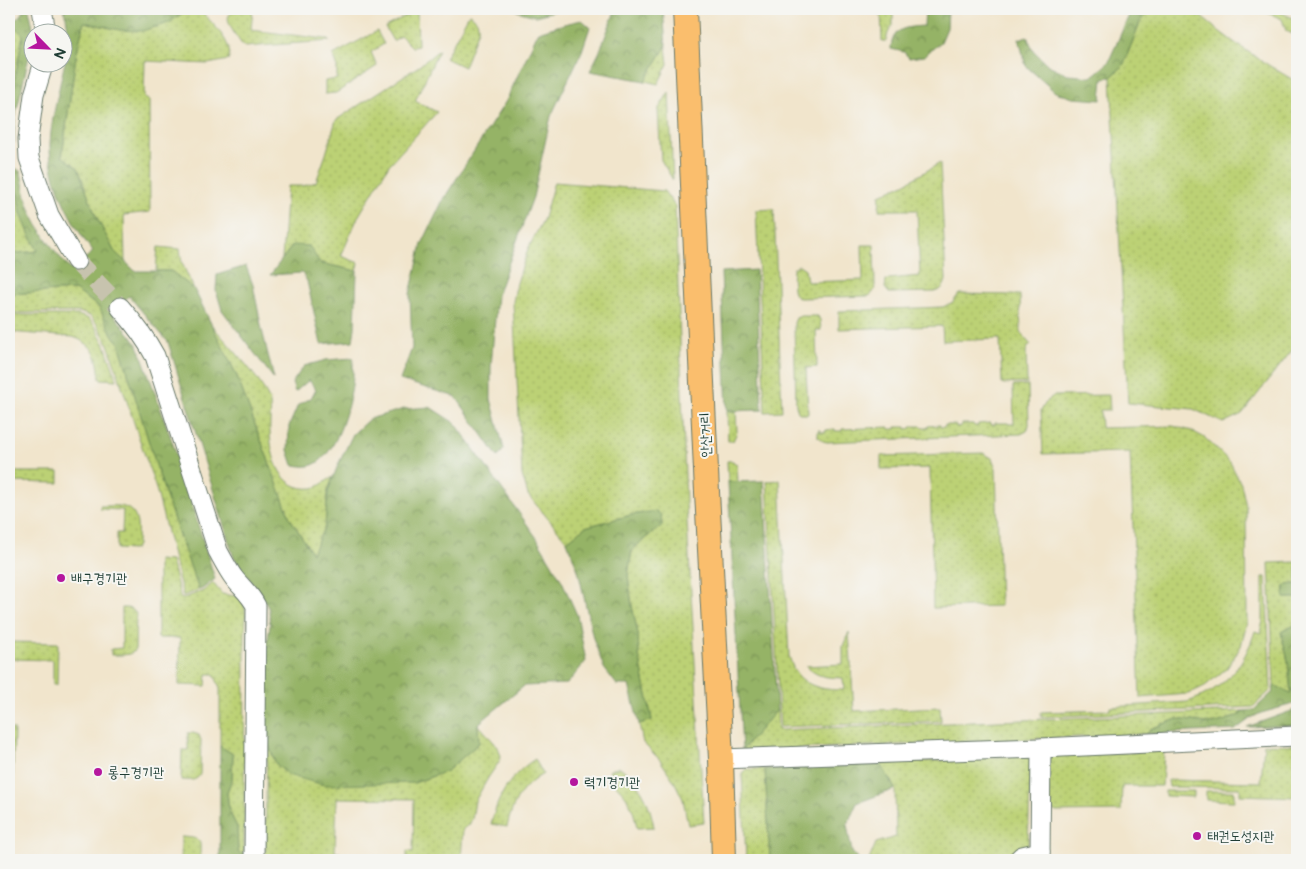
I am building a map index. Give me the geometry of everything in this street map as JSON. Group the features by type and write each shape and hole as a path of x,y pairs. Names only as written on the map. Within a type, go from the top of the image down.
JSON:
{"main road":[{"name":"안산거리","path":"685,9 721,759 724,860"}],"street":[{"path":"42,9 44,22"},
{"path":"41,72 34,95 28,139 29,158 49,215 76,261"},
{"path":"120,307 134,322 155,356 218,551 229,570 252,598 256,606 254,860"},
{"path":"721,759 1041,748 1297,736"},
{"path":"1018,860 1022,856 1040,856 1041,748"}],"green space":[{"path":"25,9 29,9 32,22 22,22 22,34 17,29 9,30 9,21 22,14"},
{"path":"64,9 188,9 169,23 142,31 120,30 84,22 76,56 62,156 78,168 96,216 114,251 135,271 171,271 194,289 236,374 290,518 312,553 325,526 328,491 353,434 369,419 404,409 430,407 456,424 536,537 562,581 577,615 586,661 567,684 524,686 478,724 479,743 447,771 414,783 324,785 288,775 276,764 267,741 264,700 265,655 270,626 269,609 260,592 241,569 233,555 168,342 129,296 112,312 138,345 172,441 215,579 199,590 167,498 119,343 113,336 99,307 75,290 9,294 9,254 38,251 21,213 11,168 21,172 26,198 37,224 71,270 93,252 77,228 63,201 57,187 51,158 51,129 62,72 72,72 72,22 67,22"},
{"path":"188,9 199,9 215,26 228,47 228,60 208,64 145,61 144,98 149,100 150,212 124,215 125,262 114,251 96,216 78,168 62,157 76,56 84,22 120,30"},
{"path":"240,9 253,9 251,30 330,41 245,47 233,30 228,18 230,14"},
{"path":"518,9 562,9 535,16 517,11"},
{"path":"613,9 663,9 666,46 645,81 590,71 615,11"},
{"path":"881,9 893,9 893,25 886,41 882,41"},
{"path":"925,9 948,9 947,28 941,42 924,56 909,58 904,52 891,49 896,33 907,28 924,26"},
{"path":"1122,9 1151,9 1140,22 1123,66 1111,77 1103,78 1101,100 1073,98 1055,92 1026,66 1019,39 1027,36 1033,50 1048,65 1070,75 1091,77 1108,63 1130,13"},
{"path":"1151,9 1192,9 1243,48 1297,82 1297,344 1242,414 1223,423 1193,409 1128,403 1111,77 1123,66 1140,22"},
{"path":"1259,9 1274,9 1297,20 1297,36 1286,31 1282,19"},
{"path":"417,10 418,46 412,47 401,36 393,41 385,27"},
{"path":"469,14 476,20 478,30 464,67 445,58"},
{"path":"582,20 590,27 582,51 551,116 533,197 497,295 491,366 491,399 504,449 498,457 456,397 400,380 412,348 410,294 422,244 443,200 506,101 538,32"},
{"path":"17,29 22,34 22,40 9,108 9,30"},
{"path":"377,31 384,44 371,52 377,66 336,93 325,94 325,81 337,79 337,65 333,55"},
{"path":"22,40 22,72 25,72 15,118 14,143 9,144 9,108"},
{"path":"666,46 668,64 658,84 645,81"},
{"path":"439,50 415,101 437,112 389,165 358,217 341,256 359,263 357,271 320,263 293,245 282,259 287,186 303,186 316,182 336,120 419,66"},
{"path":"669,92 673,180 661,160 658,110"},
{"path":"940,163 945,283 942,288 934,292 889,293 885,288 886,281 889,279 920,276 917,210 879,210 880,195 904,184"},
{"path":"9,168 11,168 13,173 21,213 38,251 9,254"},
{"path":"554,182 664,191 675,206 686,503 704,823 688,825 683,799 660,760 643,743 639,724 652,720 639,655 638,634 628,575 632,550 662,526 656,511 631,515 585,527 567,541 528,495 522,475 513,302 528,249 544,218"},
{"path":"774,209 782,411 765,412 756,210"},
{"path":"293,245 309,246 320,263 357,271 353,341 321,344 307,281 302,273 270,275"},
{"path":"862,245 874,245 875,288 874,292 869,296 801,298 795,295 793,272 794,268 799,265 805,269 807,282 863,280"},
{"path":"158,247 180,249 182,263 194,289 171,271 156,271"},
{"path":"246,266 253,285 274,379 222,310 216,290 217,275"},
{"path":"756,270 762,410 727,411 721,272"},
{"path":"75,290 99,307 113,336 119,343 167,498 199,590 183,596 157,492 108,344 97,324 90,316 79,312 9,313 9,294"},
{"path":"959,294 1020,295 1021,334 1031,345 1026,351 1027,383 1002,384 1000,339 943,341 942,326 839,329 839,311 943,307 953,302"},
{"path":"9,315 78,315 89,319 105,345 117,380 100,379 97,359 91,348 81,340 73,337 9,332"},
{"path":"800,316 818,316 821,330 816,330 817,367 806,368 808,414 798,412 796,406 794,323 796,318"},
{"path":"211,324 249,369 268,397 272,452 275,462 285,479 302,488 313,488 333,477 328,491 325,526 312,553 290,518 236,374"},
{"path":"353,358 352,388 345,415 334,443 327,454 318,462 308,466 293,465 288,450 289,426 298,405 311,398 316,390 309,380 295,392 292,383 304,366 326,360"},
{"path":"1028,385 1029,425 1027,431 1021,434 827,442 818,437 818,430 826,432 826,430 835,429 835,431 842,431 842,429 889,427 890,429 896,429 896,427 906,427 906,429 912,428 912,426 928,428 928,426 940,425 940,427 945,427 945,425 956,425 956,427 962,426 962,424 978,426 978,424 990,423 990,425 995,425 995,423 1014,424 1013,386"},
{"path":"1109,395 1110,410 1100,410 1101,428 1173,426 1192,431 1205,438 1230,462 1241,484 1246,506 1247,622 1241,646 1227,668 1205,686 1188,694 1140,698 1130,452 1043,454 1041,410 1047,401 1053,396"},
{"path":"727,411 736,411 737,432 733,441 728,441"},
{"path":"983,453 992,458 996,468 1000,606 933,608 930,468 881,469 881,456"},
{"path":"727,461 733,461 737,465 738,482 728,482"},
{"path":"9,472 59,472 59,483 9,482"},
{"path":"780,480 789,656 795,671 805,681 817,687 844,690 843,678 819,675 806,666 843,664 843,646 849,632 854,711 940,707 941,721 780,727 767,481"},
{"path":"764,481 777,710 742,750 728,482"},
{"path":"100,506 121,506 133,513 137,523 137,545 135,549 117,549 117,533 122,533 123,510 100,509"},
{"path":"656,511 661,515 662,526 632,550 628,575 638,634 639,655 652,720 639,724 629,685 617,685 604,668 593,638 578,570 567,541 585,527 631,515"},
{"path":"158,560 171,561 181,599 203,591 213,583 222,594 240,598 245,607 244,856 238,853 237,827 229,811 227,792 232,779 233,755 220,746 220,688 214,674 207,674 206,686 179,685 180,638 158,638"},
{"path":"1297,562 1297,584 1285,585 1285,598 1297,598 1297,624 1281,632 1288,661 1291,694 1274,686 1269,563"},
{"path":"1263,577 1266,577 1271,690 1253,707 1041,717 1041,712 1110,710 1110,707 1187,702 1206,694 1231,675 1248,649 1255,631 1260,633 1263,621"},
{"path":"1297,584 1297,598 1284,598 1285,585"},
{"path":"122,608 132,609 136,614 135,651 121,655 111,655 111,649 122,648"},
{"path":"1297,624 1297,703 1261,713 1235,730 1147,734 1150,729 1177,719 1213,724 1236,717 1243,711 1254,710 1273,692 1274,686 1291,693 1288,661 1281,632"},
{"path":"9,642 58,643 57,685 53,685 53,660 9,659"},
{"path":"1297,709 1297,725 1247,727"},
{"path":"777,710 778,730 1243,711 1236,717 1213,724 1177,719 1150,729 1147,734 742,750"},
{"path":"478,724 498,747 501,756 475,801 469,825 463,829 461,860 407,860 407,851 413,852 414,799 337,798 335,852 341,853 341,860 265,860 267,741 276,764 414,783 447,771 479,743"},
{"path":"9,729 14,729 13,779 9,779"},
{"path":"188,733 199,735 201,740 200,774 195,779 181,780 182,750 188,750"},
{"path":"1264,744 1297,745 1297,797 1240,795 1240,788 1169,787 1168,780 1261,782"},
{"path":"220,746 233,754 232,779 227,792 229,811 237,827 238,852 244,856 244,860 220,860"},
{"path":"1164,751 1162,786 1122,786 1121,811 1056,812 1050,809 1047,763 1051,755"},
{"path":"1015,756 1028,757 1031,760 1028,845 1019,849 1008,860 869,860 876,843 896,837 895,789 881,764"},
{"path":"535,759 543,774 529,784 519,796 507,827 491,824 497,804 506,787 526,765"},
{"path":"881,764 895,789 857,803 847,825 852,852 859,860 770,860 765,769"},
{"path":"620,767 639,786 643,793 650,809 654,827 637,828 628,800 620,789 608,779 610,770"},
{"path":"746,769 765,769 770,860 746,860 742,773"},
{"path":"1165,791 1194,791 1194,797 1165,796"},
{"path":"1206,791 1234,791 1234,801 1206,800"},
{"path":"181,837 194,838 199,841 200,860 181,860"}],"tunnel":[{"path":"76,261 120,307"}],"place":[{"name":"배구경기관","path":"61,578"},
{"name":"롱구경기관","path":"98,772"},
{"name":"력기경기관","path":"574,782"},
{"name":"태권도성지관","path":"1197,836"}]}
